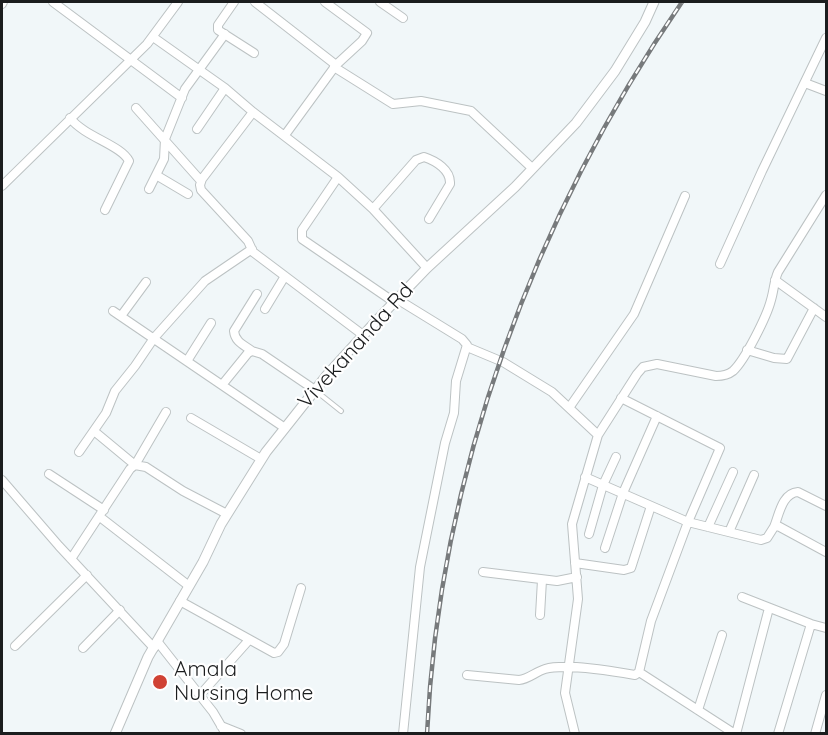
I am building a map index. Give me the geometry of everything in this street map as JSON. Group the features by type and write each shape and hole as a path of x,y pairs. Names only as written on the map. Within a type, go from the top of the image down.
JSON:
{"street":[{"path":"53,2 182,98"},
{"path":"2,186 153,37 178,2"},
{"path":"234,2 218,27 254,53"},
{"path":"255,2 335,66 393,104 421,101 471,111 532,168"},
{"path":"285,135 335,66 362,41 367,33 325,2"},
{"path":"380,2 403,18"},
{"name":"Vivekananda Rd","path":"116,734 155,644 227,514 261,459 315,390 363,335 427,268 508,193 576,123 601,91 645,22 654,2"},
{"path":"149,189 164,159 165,139 189,82 225,34"},
{"path":"153,37 225,88 338,177 373,209 427,268"},
{"path":"720,264 826,38"},
{"path":"805,83 826,92"},
{"path":"197,129 225,88"},
{"path":"136,108 201,182"},
{"path":"253,112 201,182 201,190 248,241 252,249 363,335"},
{"path":"70,118 81,130 123,154 129,161 105,210"},
{"path":"373,209 417,160 424,157 446,170 451,179 429,219"},
{"path":"156,175 188,194"},
{"path":"338,177 302,230 302,239 395,301 462,339 466,342 467,347 456,381 454,413 420,567 403,734"},
{"path":"575,734 565,693 578,599 572,524 598,435 643,367 657,364 716,376 724,376 734,370 771,303 775,280 826,195"},
{"path":"569,408 634,314 685,196"},
{"path":"79,452 108,409 115,391 154,338 205,281 252,249"},
{"path":"265,309 285,276"},
{"path":"775,280 826,316"},
{"path":"121,316 146,282"},
{"path":"256,294 234,331 234,337 252,351 262,354 315,390"},
{"path":"747,350 774,358 787,359 814,308"},
{"path":"113,311 285,428"},
{"path":"187,361 211,323"},
{"path":"467,347 503,362 552,392 598,435"},
{"path":"222,385 252,351"},
{"path":"467,675 526,680 545,669 567,668 635,675 639,672 651,621 688,522 720,448 621,398"},
{"path":"71,558 130,469 135,465 166,412"},
{"path":"605,548 622,493 657,416"},
{"path":"191,418 261,459"},
{"path":"94,431 135,465 146,467 177,488 227,514"},
{"path":"589,534 603,485 616,457"},
{"path":"708,527 733,472"},
{"path":"49,474 102,514 189,586"},
{"path":"729,532 754,475"},
{"path":"585,477 688,522 761,540 767,538 783,503 793,492 798,492 826,506"},
{"path":"2,480 71,558 155,644 200,695 226,734"},
{"path":"575,563 624,570 631,568 651,506"},
{"path":"774,527 783,528 826,552"},
{"path":"483,572 563,581 577,578"},
{"path":"15,646 87,575"},
{"path":"540,615 542,579"},
{"path":"180,601 274,653 278,652 284,644 301,588"},
{"path":"742,597 826,628"},
{"path":"639,672 736,734 769,608"},
{"path":"83,648 120,610"},
{"path":"778,734 811,624"},
{"path":"698,710 722,635"},
{"path":"200,695 249,640"},
{"path":"815,734 826,695"},
{"path":"221,726 241,734"}],"lane":[{"path":"315,390 341,411"}],"railway":[{"path":"427,734 435,636 451,539 474,444 504,350 540,259 582,170 629,84 682,2"}],"place":[{"name":"Amala Nursing Home","path":"160,682"}]}
